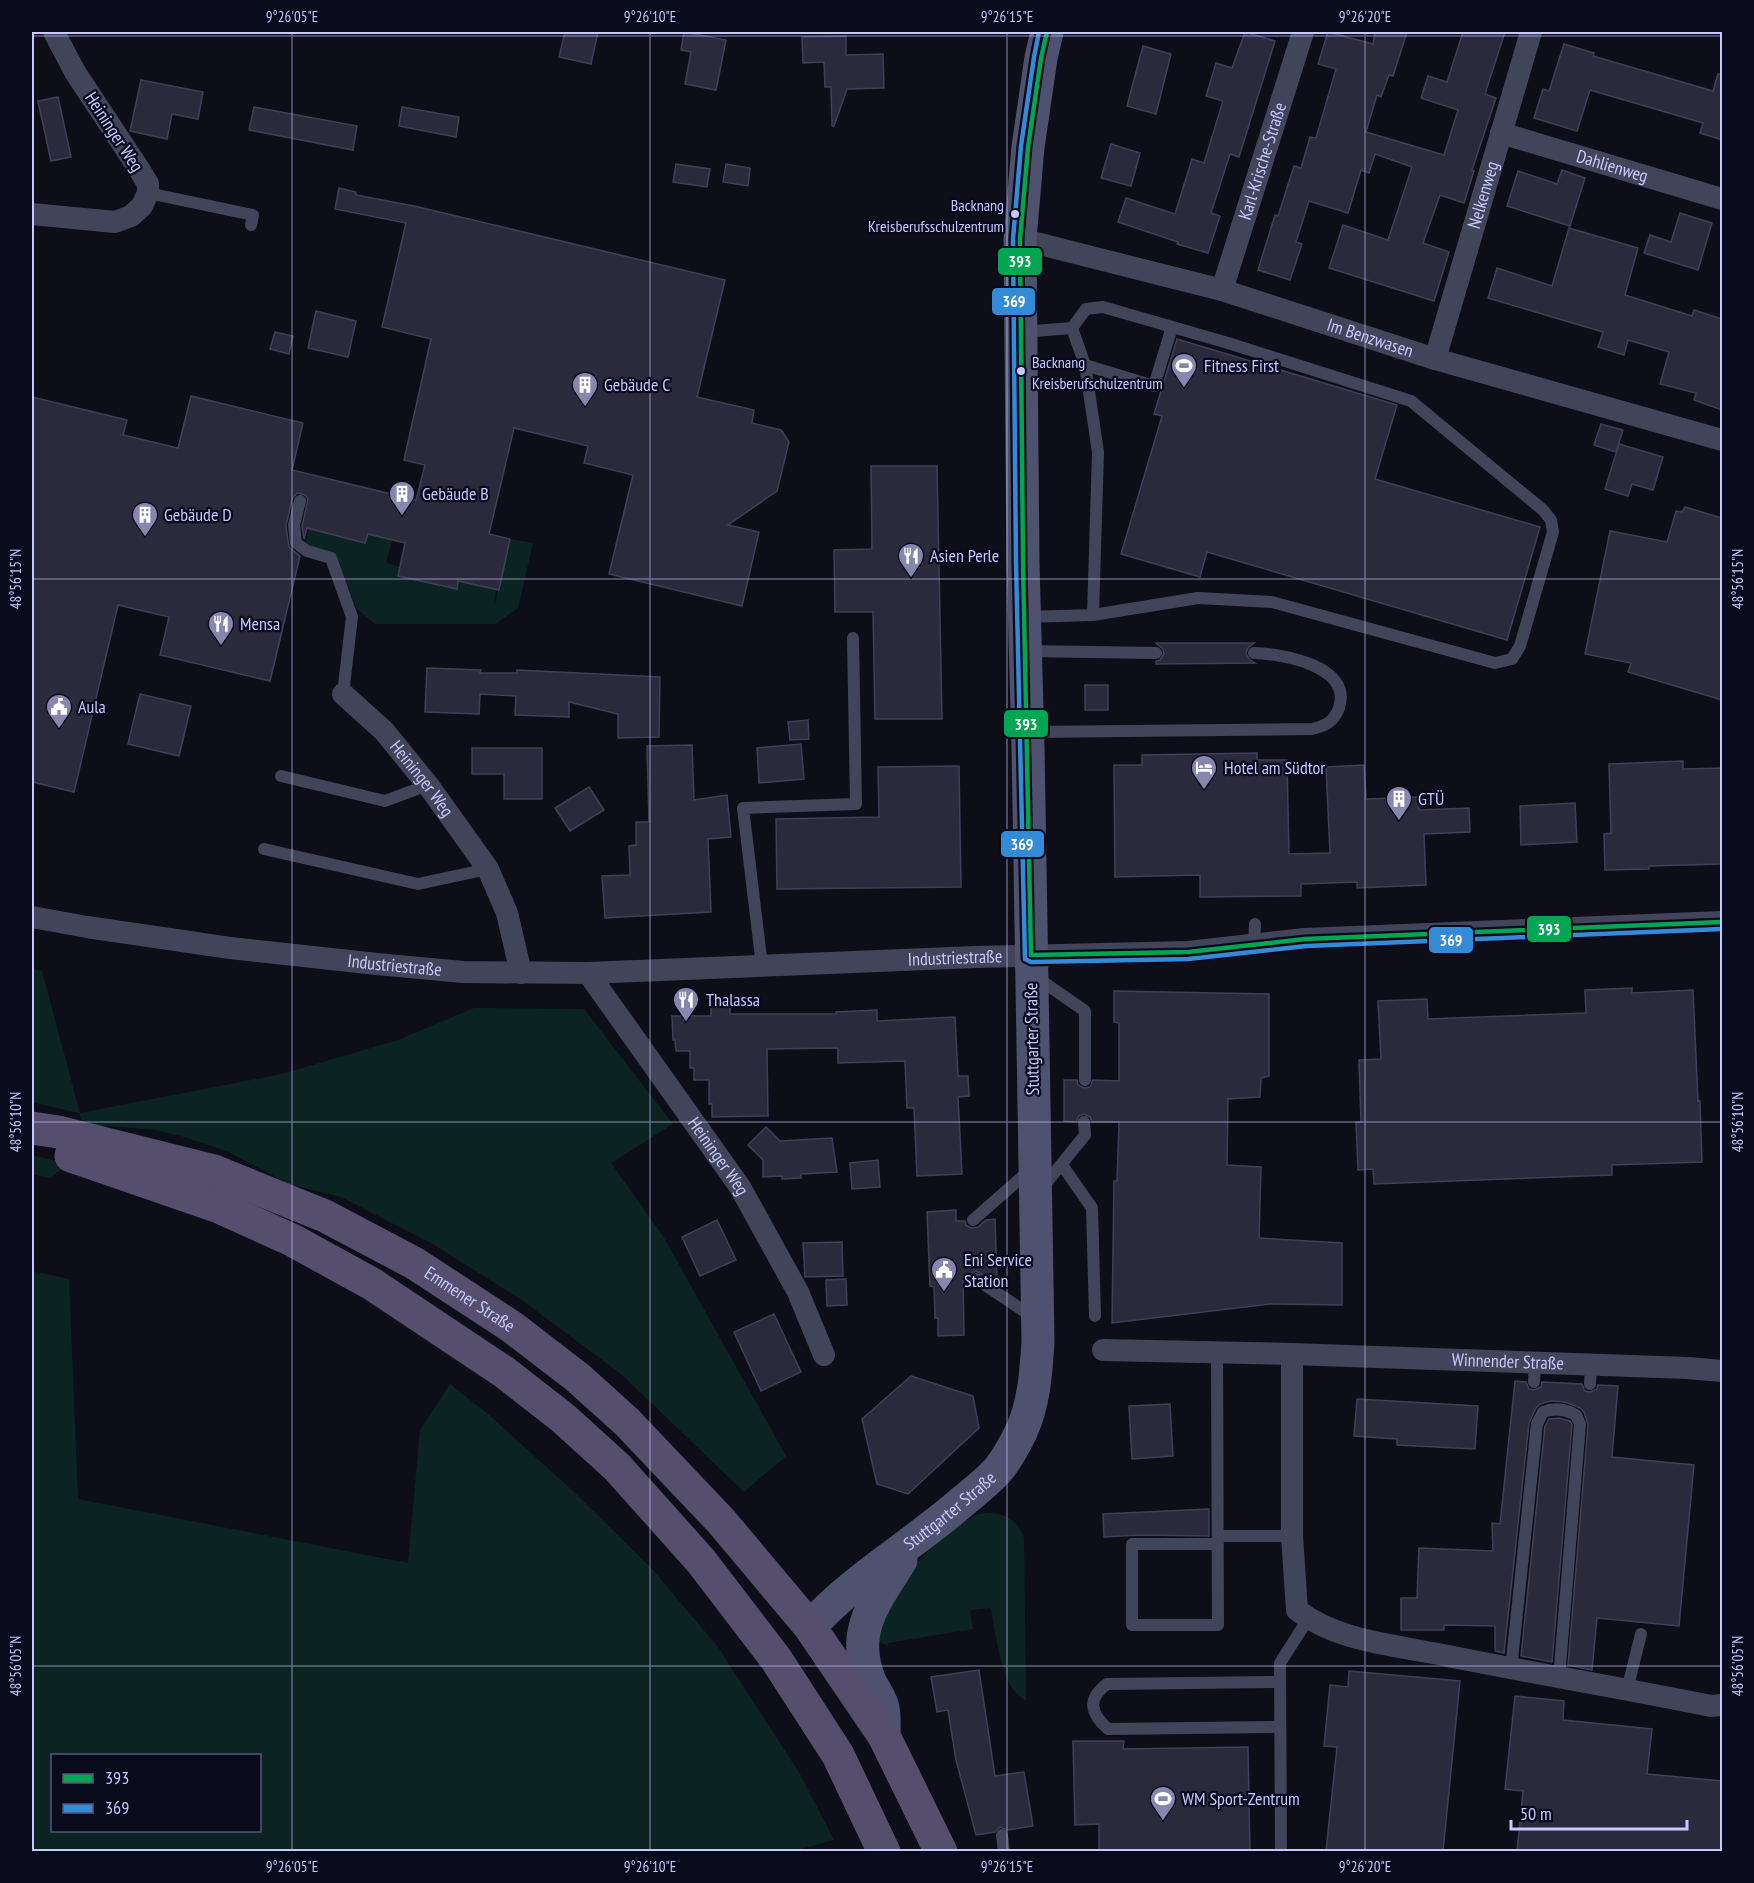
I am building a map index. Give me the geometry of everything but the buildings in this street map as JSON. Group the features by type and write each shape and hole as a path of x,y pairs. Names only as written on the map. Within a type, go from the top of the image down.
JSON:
{"main road":[{"name":"Emmener Straße","path":"32,1128 58,1132 214,1171 325,1216 414,1263 512,1327 577,1377 627,1422 721,1521 810,1627 884,1736 941,1851"},
{"path":"32,1146 86,1160 219,1207 292,1240 372,1284 504,1372 562,1418 617,1467 701,1561 776,1659 838,1755 884,1851"},
{"path":"776,1659 810,1627"}],"street":[{"name":"Heininger Weg","path":"32,214 115,222 131,216 142,206 148,193 147,184 139,169 75,72 54,32"},
{"name":"Stuttgarter Straße","path":"810,1627 844,1593 910,1545 998,1470 1021,1433 1030,1407 1035,1380 1043,1176 1031,964 1020,239 1028,147 1047,32"},
{"name":"Karl-Krische-Straße","path":"1222,290 1303,32"},
{"name":"Nelkenweg","path":"1435,359 1531,32"},
{"name":"Dahlienweg","path":"1501,133 1722,199"},
{"name":"Im Benzwasen","path":"1020,239 1222,290 1435,359 1722,440"},
{"name":"Heininger Weg","path":"343,694 384,731 428,785 488,869 507,913 521,973"},
{"name":"Industriestraße","path":"32,917 230,948 441,970 588,974 762,966 1031,964 1188,952 1254,934 1305,939 1722,922"},
{"name":"Heininger Weg","path":"588,974 740,1187 798,1292 824,1355"},
{"name":"Winnender Straße","path":"1103,1350 1292,1354 1591,1375 1688,1368 1722,1371"},
{"path":"1292,1354 1292,1536 1296,1610 1308,1619 1343,1634 1559,1678 1711,1706 1722,1705"},
{"path":"884,1736 883,1707 869,1679 864,1660 863,1634 872,1605 910,1545"},
{"path":"810,1627 848,1622 872,1605"}],"lane":[{"path":"148,193 253,215 251,225"},
{"path":"1020,332 1072,328 1086,309 1102,307 1411,401 1543,510 1551,520 1553,532 1520,646 1512,659 1495,663 1272,602 1198,598 1093,615 1024,617"},
{"path":"1085,365 1154,386 1172,327"},
{"path":"1072,328 1085,365 1098,452 1093,615"},
{"path":"300,501 294,525 296,543 307,551 331,558 352,617 343,694"},
{"path":"762,966 743,808 856,804 853,638"},
{"path":"1026,651 1156,653"},
{"path":"1028,732 1312,729 1327,726 1337,714 1342,700 1337,683 1324,671 1306,662 1289,657 1254,653"},
{"path":"281,776 385,801 428,785"},
{"path":"264,849 418,884 488,869"},
{"path":"1031,964 1085,1011 1085,1080"},
{"path":"973,1220 1043,1176 1085,1135 1084,1122"},
{"path":"1043,1176 1092,1208 1095,1316"},
{"path":"976,1279 1037,1320"},
{"path":"1217,1352 1218,1540 1218,1625 1132,1625 1132,1544 1218,1540 1292,1536"},
{"path":"1511,1669 1537,1424 1543,1412 1559,1409 1576,1415 1580,1424 1559,1678"},
{"path":"1281,1851 1280,1662 1308,1619"},
{"path":"1627,1690 1641,1634"},
{"path":"1280,1682 1107,1684 1096,1693 1092,1702 1094,1713 1108,1729 1280,1727"},
{"path":"1002,1835 1004,1851"}],"green space":[{"path":"309,528 365,542 368,534 392,540 386,563 400,567 399,576 456,589 458,581 496,590 494,604 510,539 533,543 518,608 495,624 375,624 356,608 335,554 305,545"},
{"path":"32,968 42,971 80,1113 282,1074 398,1040 474,1008 584,1009 673,1124 611,1163 663,1236 786,1456 744,1492 621,1374 519,1298 431,1243 341,1197 289,1184 227,1151 156,1130 83,1124 79,1113 32,1102"},
{"path":"32,1155 68,1164 50,1178 32,1174"},
{"path":"32,1271 69,1279 78,1499 408,1563 420,1430 450,1384 489,1415 574,1492 653,1570 718,1647 800,1774 834,1840 789,1852 32,1851"},
{"path":"1000,1514 1010,1519 1018,1526 1024,1538 1026,1700 1018,1695 1005,1674 991,1608 970,1610 973,1629 888,1643 887,1646 879,1641 881,1624 913,1567 933,1546 958,1526 975,1515"}],"transit line":[{"name":"369","path":"1039,32 1021,146 1013,239 1016,563 1025,959 1031,962 1188,959 1306,946 1722,929"},
{"name":"393","path":"1031,955 1023,563 1020,239 1028,147 1047,32"},
{"name":"393","path":"1031,955 1188,952 1305,939 1722,922"}],"place":[{"name":"Backnang Kreisberufsschulzentrum","path":"1015,214"},
{"name":"Backnang Kreisberufschulzentrum","path":"1021,371"},
{"name":"Fitness First","path":"1184,389"},
{"name":"Gebäude C","path":"585,408"},
{"name":"Gebäude B","path":"402,517"},
{"name":"Gebäude D","path":"145,538"},
{"name":"Asien Perle","path":"911,579"},
{"name":"Mensa","path":"221,647"},
{"name":"Aula","path":"59,730"},
{"name":"Hotel am Südtor","path":"1204,791"},
{"name":"GTÜ","path":"1399,822"},
{"name":"Thalassa","path":"686,1023"},
{"name":"Eni Service Station","path":"944,1293"},
{"name":"WM Sport-Zentrum","path":"1163,1822"}]}
